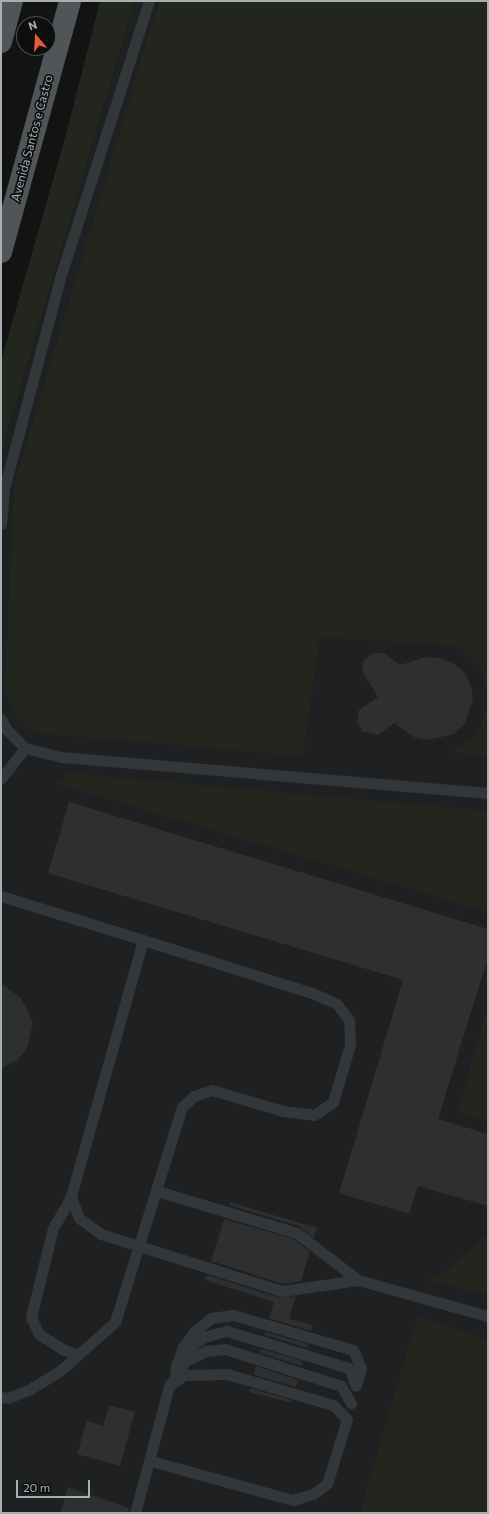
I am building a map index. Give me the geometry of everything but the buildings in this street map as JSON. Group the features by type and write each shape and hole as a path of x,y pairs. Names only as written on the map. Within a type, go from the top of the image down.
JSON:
{"main road":[{"path":"1,42 12,1"},
{"name":"Avenida Santos e Castro","path":"1,252 70,1"}],"lane":[{"path":"1,524 4,489 60,278 150,1"},
{"path":"1,719 6,729 25,748 61,758 488,793"},
{"path":"1,779 25,748"},
{"path":"1,896 312,993 337,1004 349,1020 350,1044 333,1102 314,1115 283,1110 212,1090 194,1096 182,1107 140,1248 115,1322 60,1371 30,1389 8,1398 1,1397"},
{"path":"78,1355 62,1349 39,1334 31,1317 53,1228 71,1197 143,940"},
{"path":"157,1191 297,1233 358,1280 488,1316"},
{"path":"71,1197 79,1218 100,1234 140,1248 282,1291 358,1280"},
{"path":"135,1513 151,1461 169,1386 180,1353 193,1332 211,1318 233,1315 353,1350 360,1368 351,1404 327,1484 313,1494 293,1500 151,1461"},
{"path":"180,1353 204,1337 227,1331 349,1368 356,1385"},
{"path":"169,1386 185,1361 206,1351 224,1349 341,1386 351,1404"},
{"path":"169,1386 184,1375 227,1374 333,1405 346,1419"}],"shaded area":[{"path":"100,1 135,1 1,454 1,361 67,131"},
{"path":"135,1 488,1 488,1513 1,1513 1,454"},
{"path":"159,1 488,1 488,699 482,669 456,646 320,637 303,756 35,733 16,717 5,692 14,486"},
{"path":"488,704 488,756 450,752 477,736"},
{"path":"69,773 488,811 488,912 54,783"},
{"path":"488,1006 488,1123 457,1112"},
{"path":"488,1233 488,1295 427,1280 447,1270"},
{"path":"417,1317 488,1339 488,1513 360,1513"}]}
